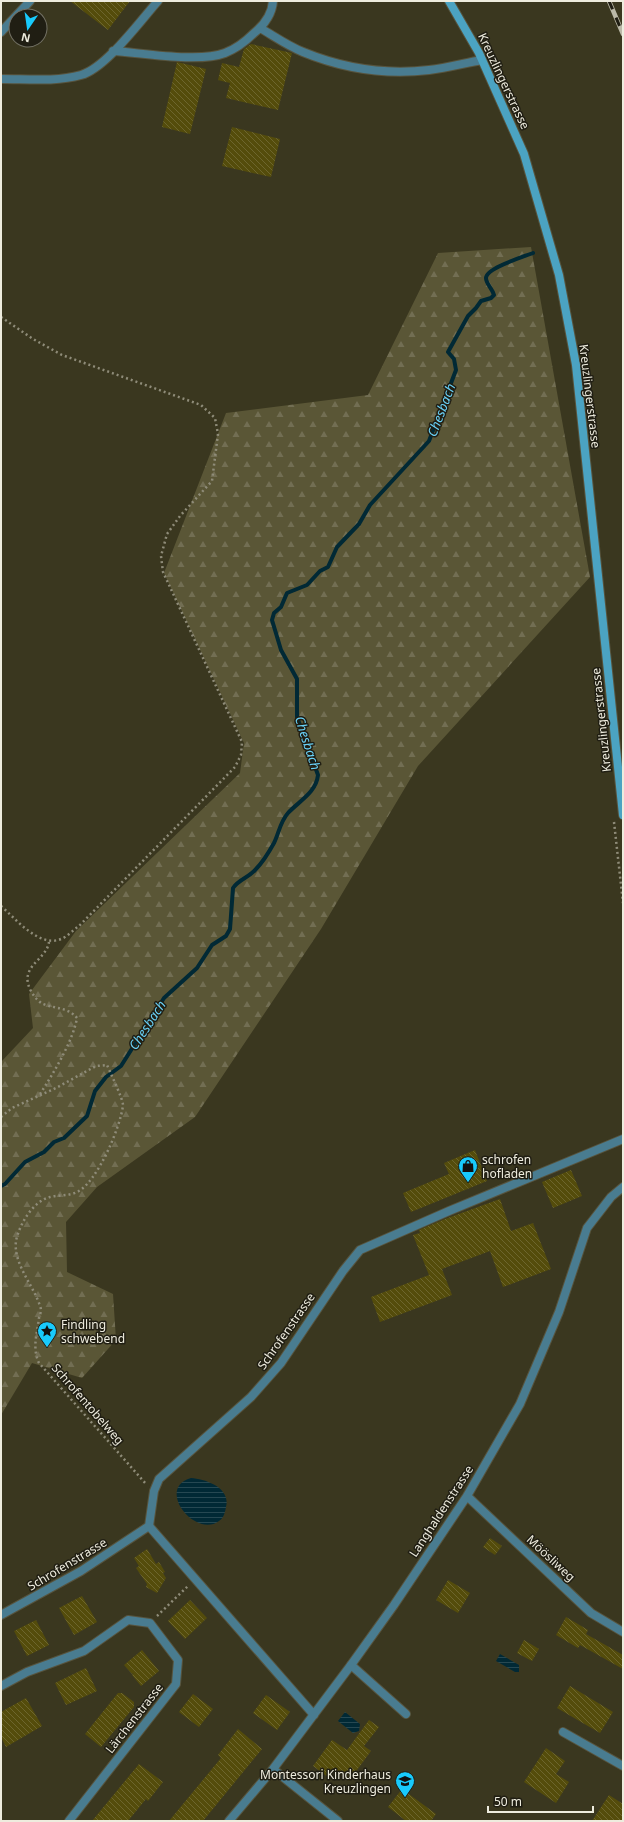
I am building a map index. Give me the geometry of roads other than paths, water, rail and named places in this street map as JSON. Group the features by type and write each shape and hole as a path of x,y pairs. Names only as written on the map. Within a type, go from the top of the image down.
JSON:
{"street":[{"path":"1,79 52,79 82,75 100,65 158,1"},
{"path":"113,51 209,57 226,53 260,28 270,15 273,1"},
{"name":"Kreuzlingerstrasse","path":"449,1 482,60 524,154 559,274 574,357 623,815"},
{"path":"1,32 8,25"},
{"path":"260,28 301,51 326,60 369,70 397,72 429,70 482,60"},
{"name":"Schrofenstrasse","path":"1,1615 81,1571 149,1526 154,1491 158,1479 251,1397 282,1363 343,1271 360,1250 449,1211 623,1139"},
{"name":"Langhaldenstrasse","path":"229,1821 273,1769 314,1716 394,1605 467,1496 520,1404 559,1312 587,1228 611,1197 623,1187"},
{"name":"Möösliweg","path":"467,1496 592,1613 623,1632"},
{"path":"149,1526 314,1716"},
{"name":"Lärchenstrasse","path":"1,1686 27,1672 84,1651 128,1620 150,1623 178,1660 176,1684 69,1821"},
{"path":"350,1665 406,1714"},
{"path":"563,1732 623,1766"},
{"path":"273,1769 338,1821"}],"water":[{"path":"191,1478 204,1480 216,1486 225,1495 227,1500 226,1509 221,1520 209,1525 199,1523 190,1518 182,1510 178,1501 177,1491 181,1483"},
{"path":"500,1654 519,1665 519,1672 515,1672 496,1661"},
{"path":"345,1712 360,1724 359,1731 353,1733 338,1721"}],"waterway":[{"name":"Chesbach","path":"1,1186 5,1184 25,1162 44,1152 54,1142 64,1138 87,1116 95,1091 106,1077 121,1066 164,998 197,968 212,945 226,936 230,929 233,888 238,882 254,872 274,843 285,816 311,792 314,787 318,775 297,717 297,679 281,650 272,620 274,613 281,607 287,593 307,585 320,571 328,567 337,547 359,524 370,505 429,441 456,370 454,359 448,352 468,316 481,301 491,298 494,295 486,280 488,274 498,267 533,253"}],"railway":[{"path":"609,1 623,34"}],"place":[{"name":"schrofen hofladen","path":"468,1183"},
{"name":"Findling schwebend","path":"47,1348"},
{"name":"Montessori Kinderhaus Kreuzlingen","path":"405,1798"}]}
